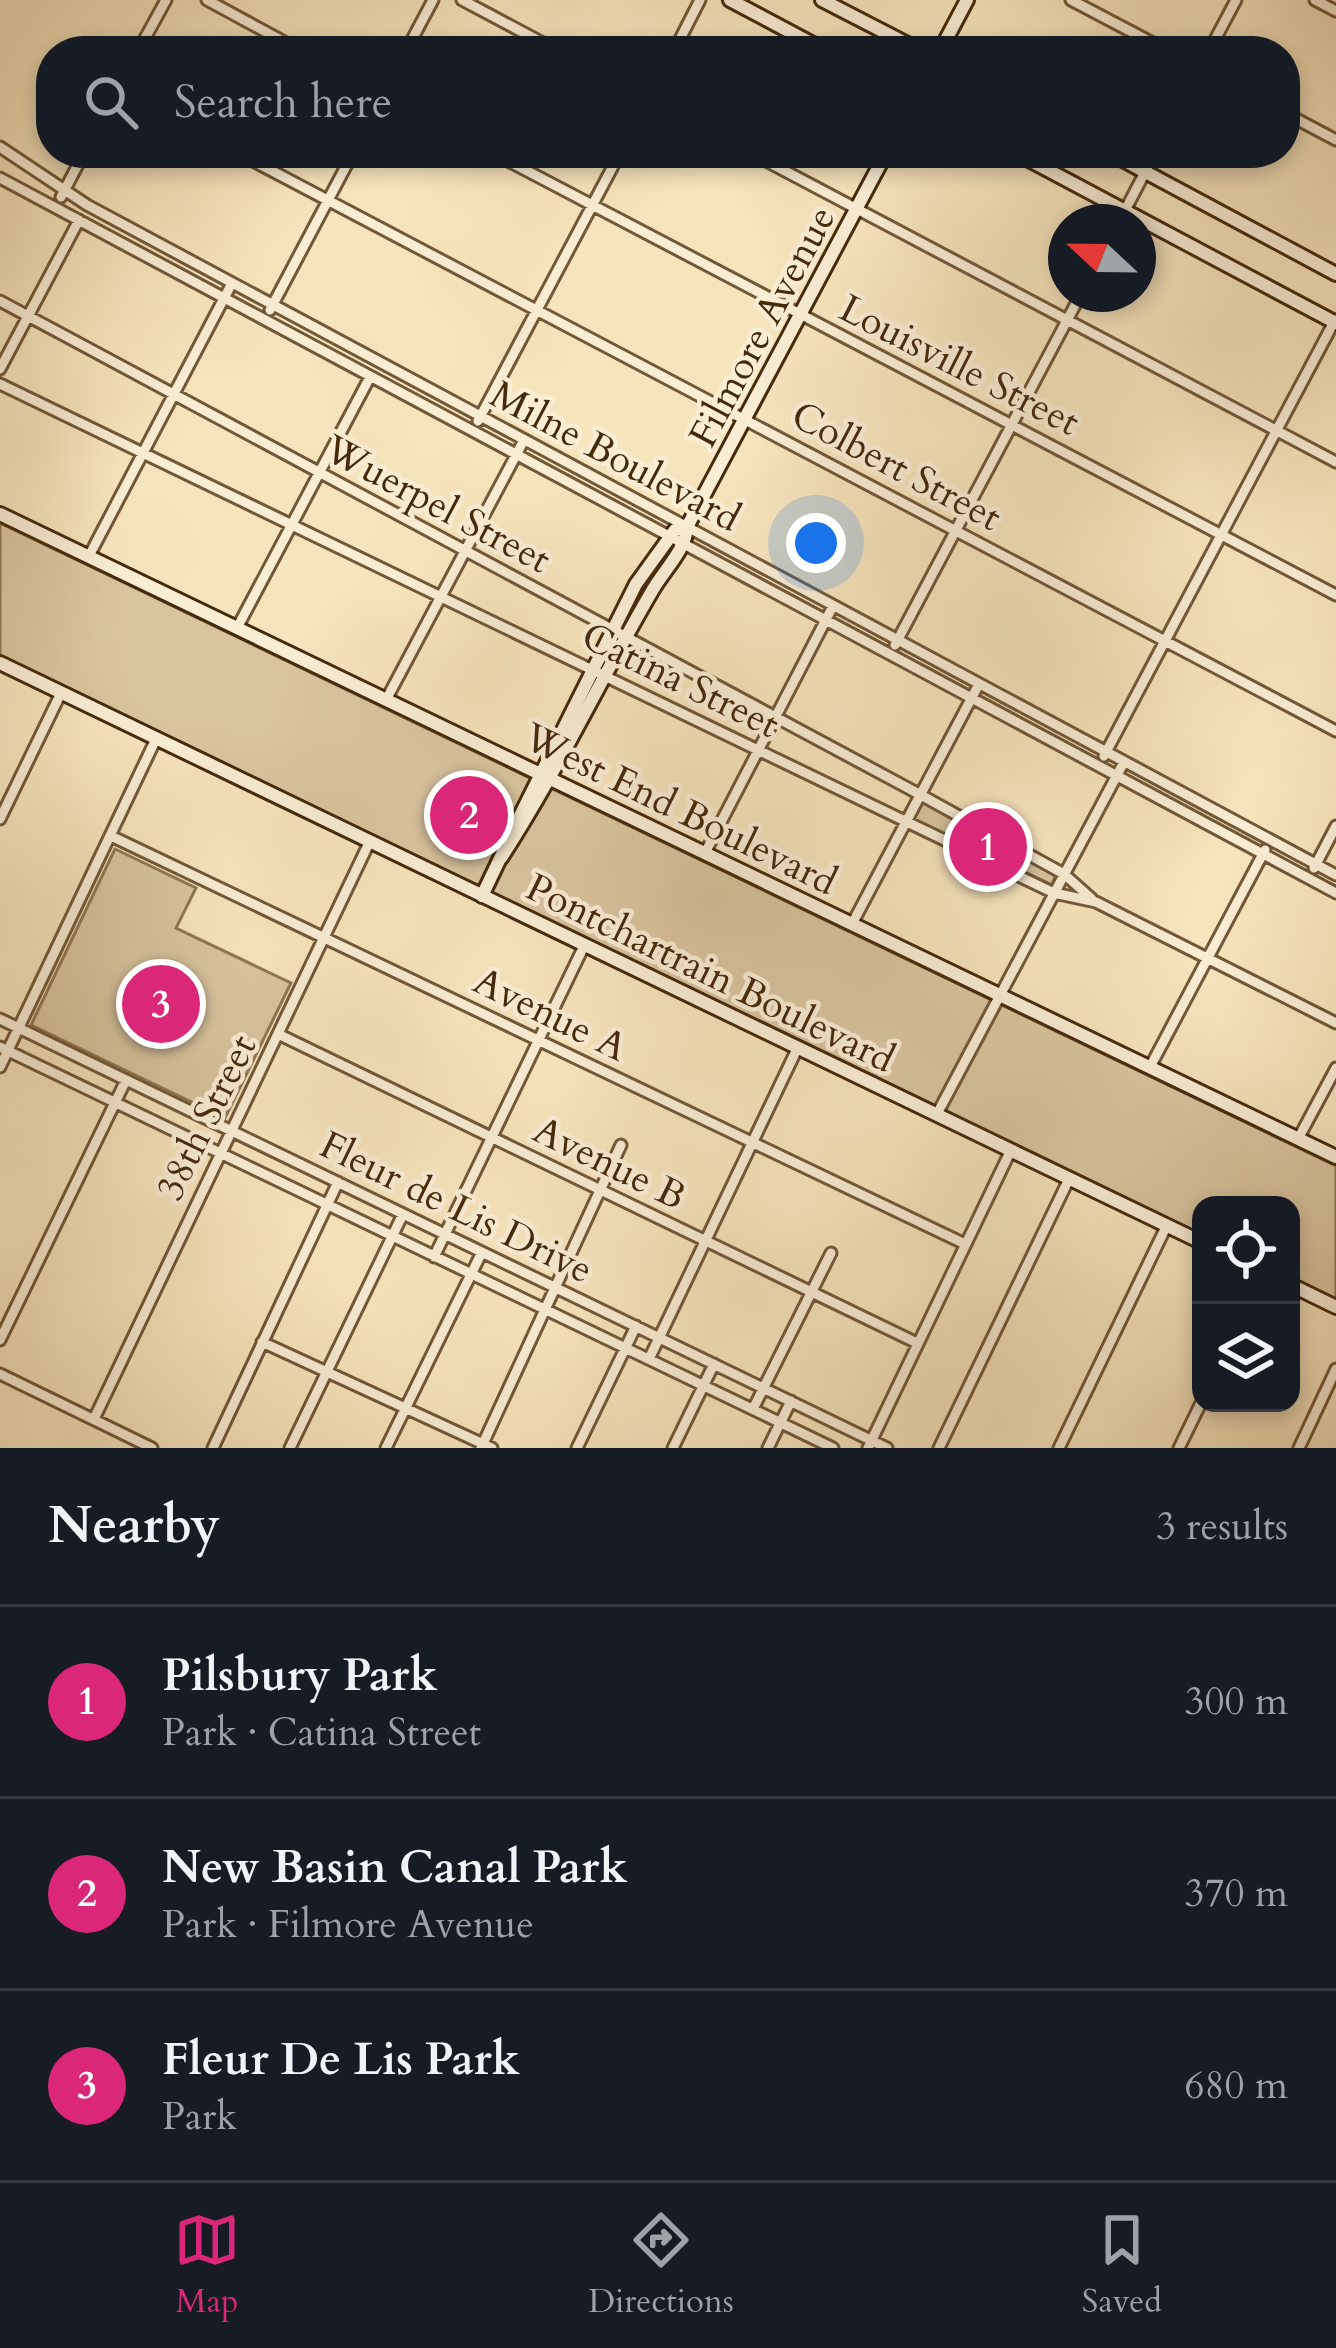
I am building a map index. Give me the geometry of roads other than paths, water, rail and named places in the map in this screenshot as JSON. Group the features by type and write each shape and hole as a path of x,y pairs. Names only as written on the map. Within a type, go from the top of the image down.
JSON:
{"main road":[{"path":"730,0 798,36"},
{"path":"822,0 892,36"},
{"path":"948,36 967,0"},
{"name":"Filmore Avenue","path":"501,858 552,779 626,637 683,544 687,527 878,168"},
{"path":"1041,168 1102,204"},
{"path":"1138,168 1336,274"},
{"path":"1156,233 1335,320"},
{"name":"West End Boulevard","path":"0,514 1336,1157"},
{"path":"669,536 687,527"},
{"name":"Filmore Avenue","path":"482,896 590,668 669,536"},
{"name":"Pontchartrain Boulevard","path":"0,663 1192,1238"},
{"path":"1300,1289 1336,1307"}],"street":[{"path":"146,36 166,0"},
{"path":"206,0 273,36"},
{"path":"414,36 433,0"},
{"path":"462,0 530,36"},
{"path":"682,36 700,0"},
{"path":"1071,0 1139,36"},
{"path":"1217,36 1236,0"},
{"path":"1315,0 1336,11"},
{"path":"1300,121 1336,140"},
{"name":"Milne Boulevard","path":"0,147 63,192 1336,875"},
{"path":"55,207 76,168"},
{"name":"Colbert Street","path":"266,168 1336,731"},
{"path":"265,320 344,168"},
{"name":"Louisville Street","path":"522,168 1336,595"},
{"path":"473,431 612,168"},
{"path":"781,168 1336,462"},
{"path":"1128,204 1147,168"},
{"name":"Milne Boulevard","path":"0,178 1336,893"},
{"path":"0,369 87,205"},
{"path":"89,556 232,283"},
{"name":"Wuerpel Street","path":"0,301 919,794 1064,874 1096,902"},
{"path":"890,655 1071,312"},
{"path":"1099,766 1335,320"},
{"path":"237,628 370,376"},
{"name":"Catina Street","path":"0,384 1054,893 1096,902 1336,1023"},
{"path":"386,700 524,440"},
{"path":"706,851 833,606"},
{"path":"852,924 979,684"},
{"path":"0,819 61,693"},
{"path":"0,1066 4,1049 19,1028 156,739"},
{"path":"937,1114 1124,762"},
{"path":"1308,878 1336,826"},
{"name":"Avenue A","path":"111,836 965,1244"},
{"path":"1150,1067 1270,840"},
{"name":"38th Street","path":"94,1419 370,841"},
{"path":"434,1257 584,946"},
{"name":"Fleur de Lis Drive","path":"0,1019 791,1401 869,1444 887,1448"},
{"name":"Avenue B","path":"278,1034 917,1343"},
{"path":"649,1359 798,1047"},
{"name":"Fleur de Lis Drive","path":"4,1049 833,1448"},
{"path":"1298,1139 1336,1068"},
{"path":"0,1340 126,1079"},
{"path":"262,1342 486,1447 547,1311 552,1286 621,1145"},
{"path":"869,1444 1011,1150"},
{"path":"939,1448 1070,1179"},
{"path":"213,1448 338,1182"},
{"path":"290,1448 404,1214"},
{"path":"1059,1448 1168,1226"},
{"path":"386,1448 482,1252"},
{"path":"753,1409 831,1253"},
{"path":"577,1448 636,1326"},
{"path":"673,1448 714,1364"},
{"path":"1299,1448 1336,1369"},
{"path":"0,1374 152,1448"},
{"path":"768,1448 791,1401"},
{"path":"1179,1448 1197,1412"}],"place":[{"name":"New Basin Canal Park","path":"469,815"},
{"name":"Pilsbury Park","path":"988,847"},
{"name":"Fleur De Lis Park","path":"161,1004"}]}
